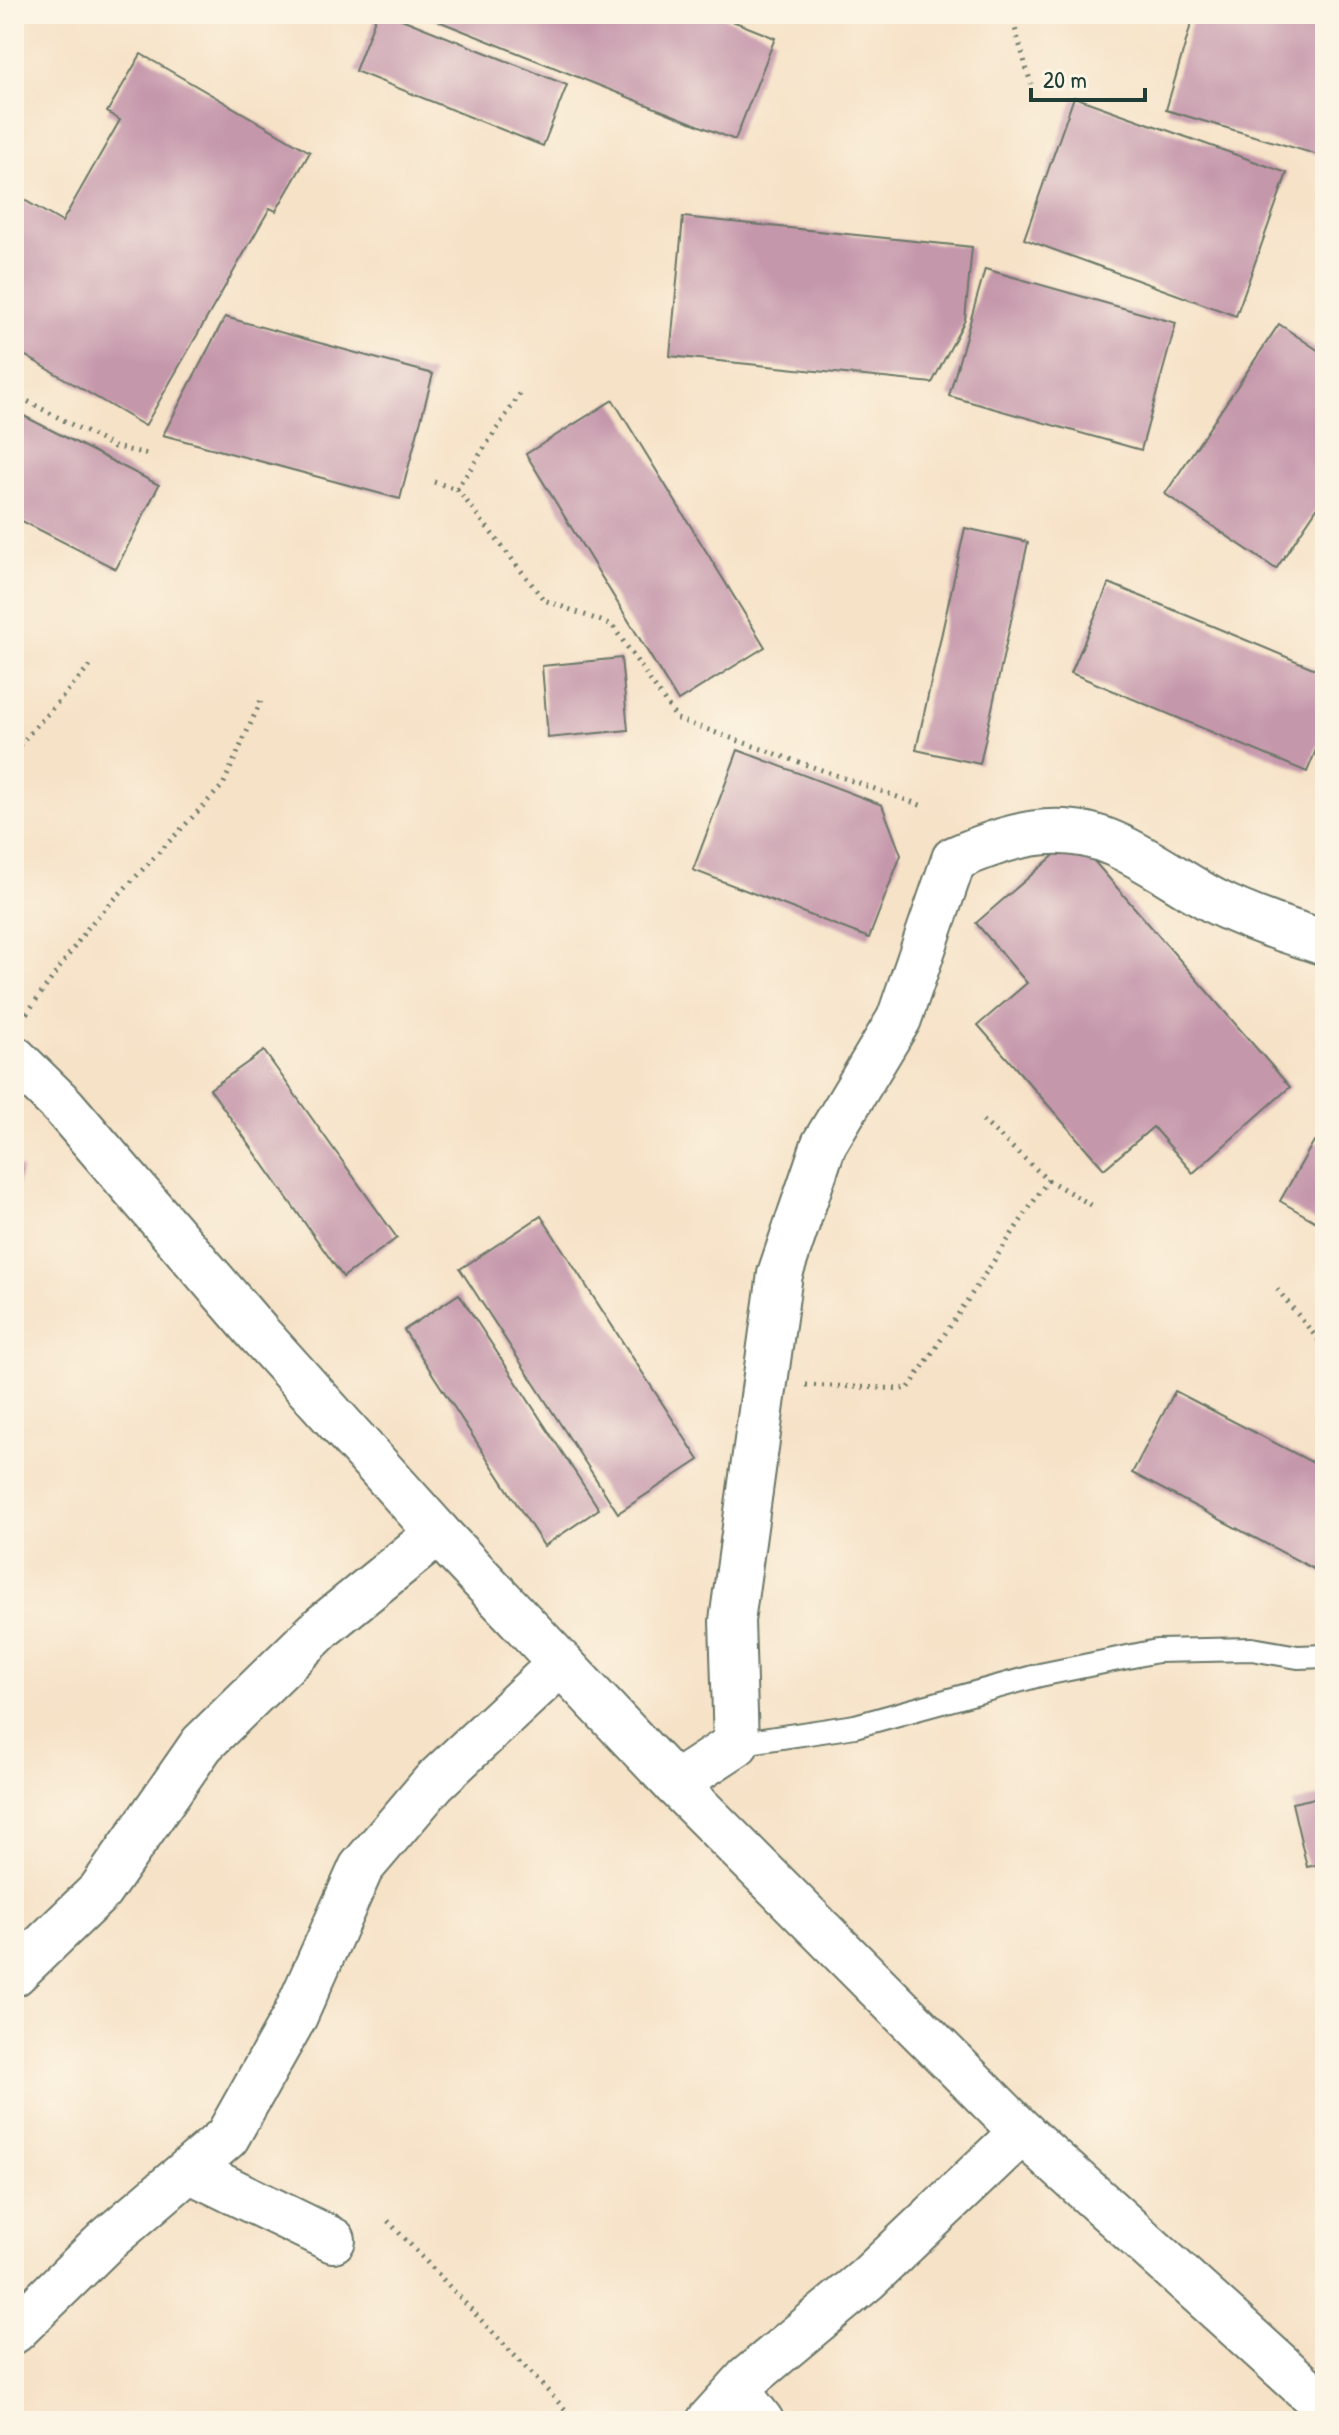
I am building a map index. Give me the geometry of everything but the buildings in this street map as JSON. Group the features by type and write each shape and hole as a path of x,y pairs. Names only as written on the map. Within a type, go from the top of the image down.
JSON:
{"street":[{"path":"675,1784 736,1744 732,1621 780,1274 824,1144 899,1019 954,859 998,840 1030,833 1064,832 1091,836 1114,844 1219,903 1264,923 1325,943"},
{"path":"14,1058 64,1107 259,1334 438,1533 675,1784 1022,2132 1325,2406"},
{"path":"14,1974 100,1891 202,1744 322,1627 438,1533"},
{"path":"14,2331 107,2240 227,2137 295,2016 361,1868 434,1782 561,1663"},
{"path":"735,2411 867,2279 1022,2132"},
{"path":"189,2170 333,2240"}],"lane":[{"path":"736,1744 855,1726 1040,1675 1157,1651 1252,1649 1298,1657 1325,1656"}],"path":[{"path":"1011,14 1031,84"},
{"path":"14,394 114,447 148,454"},
{"path":"457,489 520,394"},
{"path":"434,482 457,489 544,600 612,625 677,719 926,807"},
{"path":"14,751 92,664"},
{"path":"14,1030 90,925 223,785 263,696"},
{"path":"982,1120 1048,1180 1093,1206"},
{"path":"765,1384 908,1389 1048,1180"},
{"path":"1277,1289 1325,1348"},
{"path":"388,2221 576,2421"}]}
